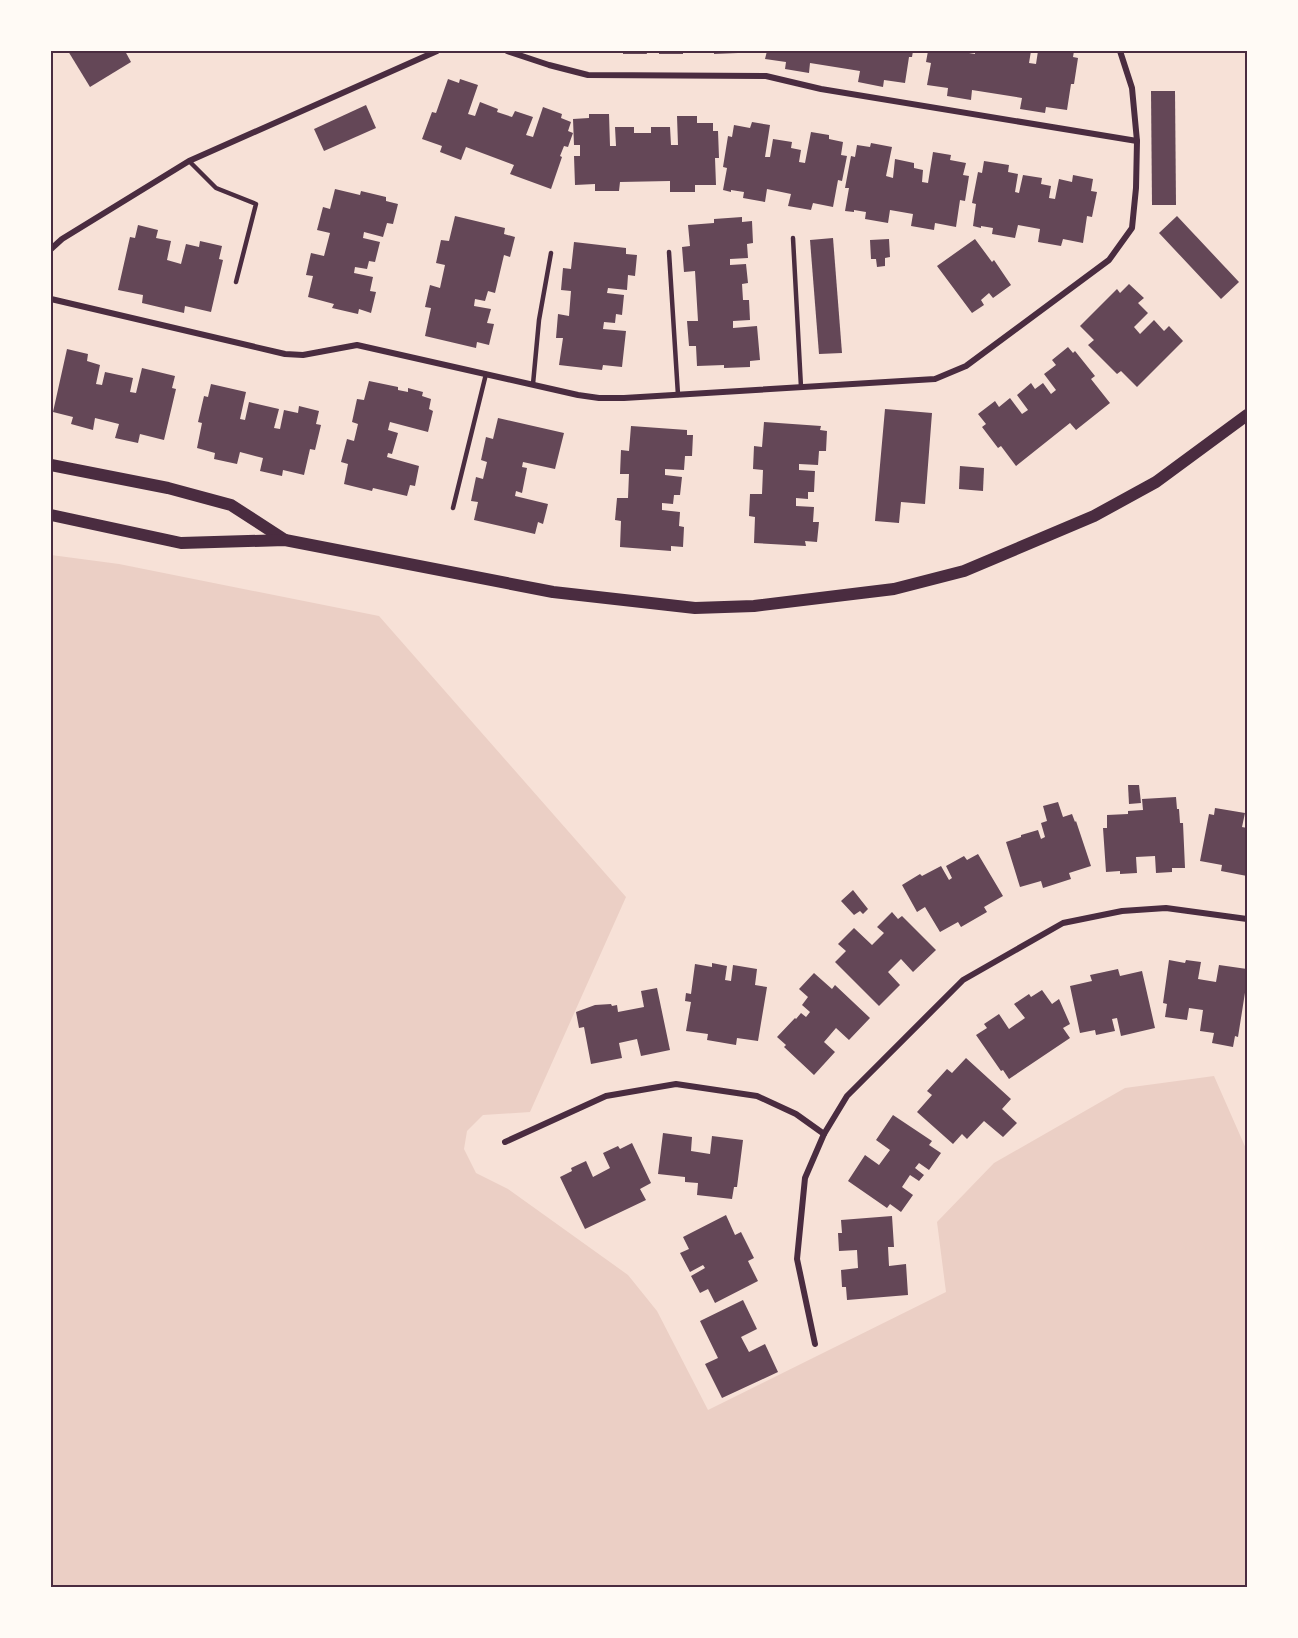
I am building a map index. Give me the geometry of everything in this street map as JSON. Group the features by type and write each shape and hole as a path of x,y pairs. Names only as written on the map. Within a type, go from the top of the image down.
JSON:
{"main road":[{"path":"51,515 181,543 285,540 553,592 695,608 754,606 894,589 964,571 1094,516 1156,482 1247,415"},
{"path":"51,465 168,488 231,505 285,540"}],"street":[{"path":"51,249 62,239 189,161 437,51"},
{"path":"507,51 549,66 588,75 766,76 821,89 1137,141"},
{"path":"51,298 285,354 303,355 357,345 599,398 935,379 966,366 1110,260 1132,228 1137,141 1132,88 1120,51"},
{"path":"815,1344 797,1259 805,1178 824,1134 847,1096 963,980 1064,923 1122,911 1166,908 1247,919"},
{"path":"505,1142 606,1096 676,1084 757,1096 796,1114 824,1134"}],"lane":[{"path":"189,161 216,188 256,204 236,282"},
{"path":"793,238 801,387"},
{"path":"669,252 678,395"},
{"path":"533,384 539,320 551,253"},
{"path":"453,508 486,374"}],"shaded area":[{"path":"51,555 119,564 379,616 626,897 530,1112 483,1115 467,1131 464,1149 476,1173 508,1189 628,1275 657,1311 708,1410 946,1292 937,1222 994,1163 1125,1088 1214,1076 1247,1151 1247,1587 51,1587"}],"building":[{"path":"68,51 125,51 131,62 90,87"},
{"path":"623,51 646,51 647,54 623,54"},
{"path":"659,51 683,51 683,54 659,54"},
{"path":"714,51 738,51 738,53 714,54"},
{"path":"767,51 913,51 912,57 909,57 905,83 884,80 883,87 858,82 860,71 810,63 809,73 785,69 786,62 765,59"},
{"path":"928,51 969,51 975,54 975,51 1031,51 1029,63 1036,64 1038,51 1074,51 1073,57 1078,58 1067,110 1046,107 1045,113 1020,109 1022,98 972,90 971,100 947,96 948,88 927,85 931,63 926,62"},
{"path":"448,79 459,83 460,79 478,85 468,114 475,116 480,102 498,109 497,112 512,117 515,111 533,117 526,135 533,137 543,107 562,114 561,118 571,122 568,131 573,133 568,147 564,146 560,156 562,157 551,189 510,174 514,165 466,147 461,160 440,152 442,146 422,139 432,112 436,113"},
{"path":"1151,91 1175,91 1176,205 1152,205"},
{"path":"366,105 376,128 324,151 314,129"},
{"path":"589,114 609,114 610,146 616,146 615,127 634,127 634,133 651,133 651,127 670,127 671,145 678,145 677,116 697,116 697,123 713,123 713,131 718,131 719,158 715,158 716,185 695,185 695,192 670,192 670,181 620,182 619,191 595,191 595,184 575,185 574,156 580,156 580,145 574,145 573,119 589,118"},
{"path":"752,122 770,125 765,157 770,157 773,139 792,142 791,148 801,150 799,162 805,163 811,132 829,135 829,139 843,142 841,155 847,156 842,181 838,180 833,207 813,203 811,210 788,206 791,194 767,189 765,202 743,198 744,192 723,190 727,168 723,167 728,136 732,137 734,125 750,128"},
{"path":"871,143 892,147 886,176 893,178 895,159 914,163 914,168 923,170 922,182 928,183 933,152 951,155 950,160 966,163 963,175 969,176 965,201 960,200 956,227 935,223 934,230 911,226 913,214 890,210 888,223 865,219 866,212 845,211 849,188 845,188 851,156 855,157 857,145 870,147"},
{"path":"984,161 1009,165 1008,172 1018,174 1015,192 1019,193 1023,175 1042,178 1041,184 1051,186 1049,198 1055,199 1059,179 1072,182 1073,175 1093,179 1091,191 1097,192 1092,217 1087,216 1083,243 1063,239 1061,246 1038,242 1040,229 1018,225 1015,238 992,234 993,228 973,226 976,204 972,203 978,172 982,173"},
{"path":"335,189 360,195 361,191 386,197 386,201 398,204 393,224 387,223 383,237 364,232 363,238 380,242 375,262 369,261 367,269 355,267 354,273 373,277 370,291 376,292 371,313 359,309 358,314 332,308 334,304 308,297 313,276 306,275 311,253 324,256 330,233 317,230 323,207 330,209"},
{"path":"455,216 505,228 504,234 515,237 510,257 504,255 495,293 488,291 485,301 475,299 474,306 491,309 487,323 494,324 489,345 477,342 476,348 425,336 431,308 425,307 430,285 440,288 445,265 436,263 441,240 449,241"},
{"path":"1177,216 1239,282 1221,299 1159,233"},
{"path":"742,217 742,222 752,221 753,243 747,244 748,258 730,259 730,265 746,264 748,283 742,284 743,300 749,300 750,320 733,321 733,328 757,326 760,360 750,361 750,367 697,366 696,346 689,346 687,321 698,321 695,271 684,272 682,247 690,246 688,225 714,223 714,219"},
{"path":"138,225 158,230 156,238 171,241 167,260 181,264 186,244 199,247 200,241 222,246 219,259 223,260 211,312 185,306 184,313 142,303 143,295 118,290 130,237 135,238"},
{"path":"833,238 842,353 819,354 810,240"},
{"path":"889,239 890,257 885,258 885,266 877,267 876,259 871,259 870,240"},
{"path":"975,239 992,262 994,260 1011,285 993,298 989,293 981,300 984,305 972,313 937,266"},
{"path":"574,242 626,248 626,254 637,255 635,276 628,275 627,290 608,288 607,293 624,295 622,315 616,314 615,323 604,322 603,329 626,331 622,367 603,365 602,370 559,365 563,338 556,338 558,314 569,316 571,291 561,290 563,268 571,269"},
{"path":"1129,284 1144,298 1138,303 1148,313 1134,327 1140,334 1154,320 1164,331 1169,326 1183,341 1137,387 1121,371 1117,374 1088,345 1094,340 1080,326 1117,289 1120,293"},
{"path":"1068,347 1073,353 1075,351 1095,376 1091,379 1110,403 1076,430 1070,423 1016,466 1001,446 998,448 982,427 986,424 978,414 995,401 999,407 1010,398 1022,414 1028,410 1017,395 1031,383 1035,389 1043,383 1051,394 1056,390 1044,374 1056,365 1052,360"},
{"path":"67,349 88,354 87,361 100,365 96,384 102,385 105,372 133,378 130,392 136,393 142,368 175,376 172,388 176,389 164,440 140,434 138,443 115,438 119,424 95,418 93,430 71,424 73,417 53,412"},
{"path":"369,381 398,387 398,390 408,392 408,388 423,392 422,396 431,399 429,409 433,411 428,432 390,422 388,430 398,433 392,454 388,453 387,457 419,466 415,486 410,485 407,496 344,484 348,464 341,462 347,439 354,441 358,424 352,422 357,399 364,400"},
{"path":"211,384 246,392 240,419 245,420 249,402 279,409 274,428 280,429 284,410 298,413 299,406 319,411 316,424 321,425 315,450 310,449 304,475 283,470 282,476 260,471 263,458 240,452 237,464 214,459 215,453 197,448 202,423 198,422 204,396 208,397"},
{"path":"885,409 932,413 925,504 901,502 899,523 875,521"},
{"path":"498,418 564,433 555,469 523,462 522,467 527,468 522,493 516,491 515,496 548,504 543,524 538,522 535,534 474,520 478,502 471,501 476,477 483,479 487,462 481,460 486,437 493,439"},
{"path":"764,422 821,426 820,430 827,431 826,451 819,451 818,465 799,464 799,470 815,471 814,492 808,492 808,499 796,498 796,506 814,507 813,522 819,522 817,542 805,541 806,546 754,543 755,517 749,516 750,494 762,494 763,470 753,469 754,446 762,447"},
{"path":"631,426 687,430 687,435 693,435 692,456 685,456 684,470 665,469 665,475 682,477 680,495 674,495 673,504 662,503 662,510 680,512 679,526 684,527 683,547 671,546 671,551 620,547 621,521 615,520 617,498 628,498 629,474 620,474 621,450 629,451"},
{"path":"960,466 984,468 983,491 959,489"},
{"path":"1128,785 1139,785 1141,803 1129,804"},
{"path":"1176,797 1180,823 1183,823 1185,868 1172,868 1172,872 1156,873 1155,856 1136,857 1137,873 1106,872 1103,828 1107,828 1107,815 1128,814 1128,811 1143,810 1142,799"},
{"path":"1058,802 1063,817 1072,814 1076,821 1091,866 1069,873 1071,879 1043,888 1041,881 1020,887 1006,842 1038,830 1041,839 1045,837 1041,823 1047,821 1043,806"},
{"path":"1215,808 1245,813 1242,827 1247,828 1247,876 1221,871 1222,865 1200,861 1209,814 1214,815"},
{"path":"978,854 1003,896 984,907 987,912 961,927 958,922 940,932 925,907 917,912 902,885 920,874 922,876 941,866 949,880 952,878 946,866 964,856 967,860"},
{"path":"853,890 868,909 863,914 860,911 854,915 841,901"},
{"path":"892,912 898,919 902,916 936,950 913,972 901,959 888,972 900,985 879,1006 835,962 846,951 838,944 854,928 872,945 884,933 877,927"},
{"path":"1169,960 1185,963 1186,960 1201,962 1198,979 1216,982 1219,965 1247,969 1238,1037 1235,1036 1233,1047 1212,1043 1214,1033 1200,1031 1203,1010 1189,1008 1187,1020 1165,1017 1167,1004 1163,1003"},
{"path":"712,963 727,966 725,980 731,981 733,965 757,969 755,985 767,987 758,1041 737,1038 736,1045 707,1040 708,1034 686,1031 691,1002 685,1001 686,993 691,994 695,964 712,967"},
{"path":"1118,969 1120,976 1142,971 1155,1028 1121,1036 1117,1018 1112,1019 1115,1031 1096,1035 1095,1030 1080,1033 1070,986 1092,981 1090,975"},
{"path":"814,973 832,989 835,985 870,1018 849,1040 836,1028 824,1042 835,1052 814,1075 784,1047 786,1045 777,1037 801,1013 806,1017 810,1012 802,1005 808,997 799,989"},
{"path":"657,988 670,1050 641,1056 637,1039 619,1043 622,1058 591,1064 584,1027 579,1028 576,1012 595,1005 617,1005 618,1012 644,1007 641,991"},
{"path":"1042,990 1052,1004 1059,999 1070,1024 1063,1028 1070,1038 1009,1079 976,1035 987,1028 984,1024 999,1014 1009,1029 1025,1018 1014,1004 1029,994 1031,997"},
{"path":"966,1058 1011,1099 1002,1109 1017,1123 1003,1137 984,1121 967,1139 962,1134 953,1144 917,1112 932,1095 927,1091 947,1069 952,1073"},
{"path":"893,1115 932,1141 929,1145 941,1153 929,1170 919,1163 915,1168 924,1175 919,1181 910,1175 902,1187 913,1195 901,1212 890,1204 887,1208 848,1181 865,1155 879,1165 890,1150 876,1140"},
{"path":"663,1133 692,1137 691,1151 710,1154 712,1136 743,1140 737,1187 734,1187 732,1199 697,1195 698,1183 685,1182 685,1177 658,1174"},
{"path":"632,1143 651,1183 640,1189 646,1200 585,1229 560,1177 572,1171 571,1168 586,1161 593,1177 610,1168 603,1153"},
{"path":"726,1215 735,1235 741,1232 754,1258 748,1261 758,1281 715,1303 708,1289 700,1293 691,1276 705,1268 703,1265 690,1272 680,1253 689,1249 683,1237"},
{"path":"892,1216 894,1247 888,1247 889,1266 906,1264 908,1295 847,1300 846,1287 842,1287 841,1270 858,1268 857,1250 839,1251 838,1233 842,1233 841,1220"},
{"path":"743,1300 757,1329 741,1337 749,1352 765,1344 778,1372 722,1398 705,1364 718,1358 700,1321"}]}
